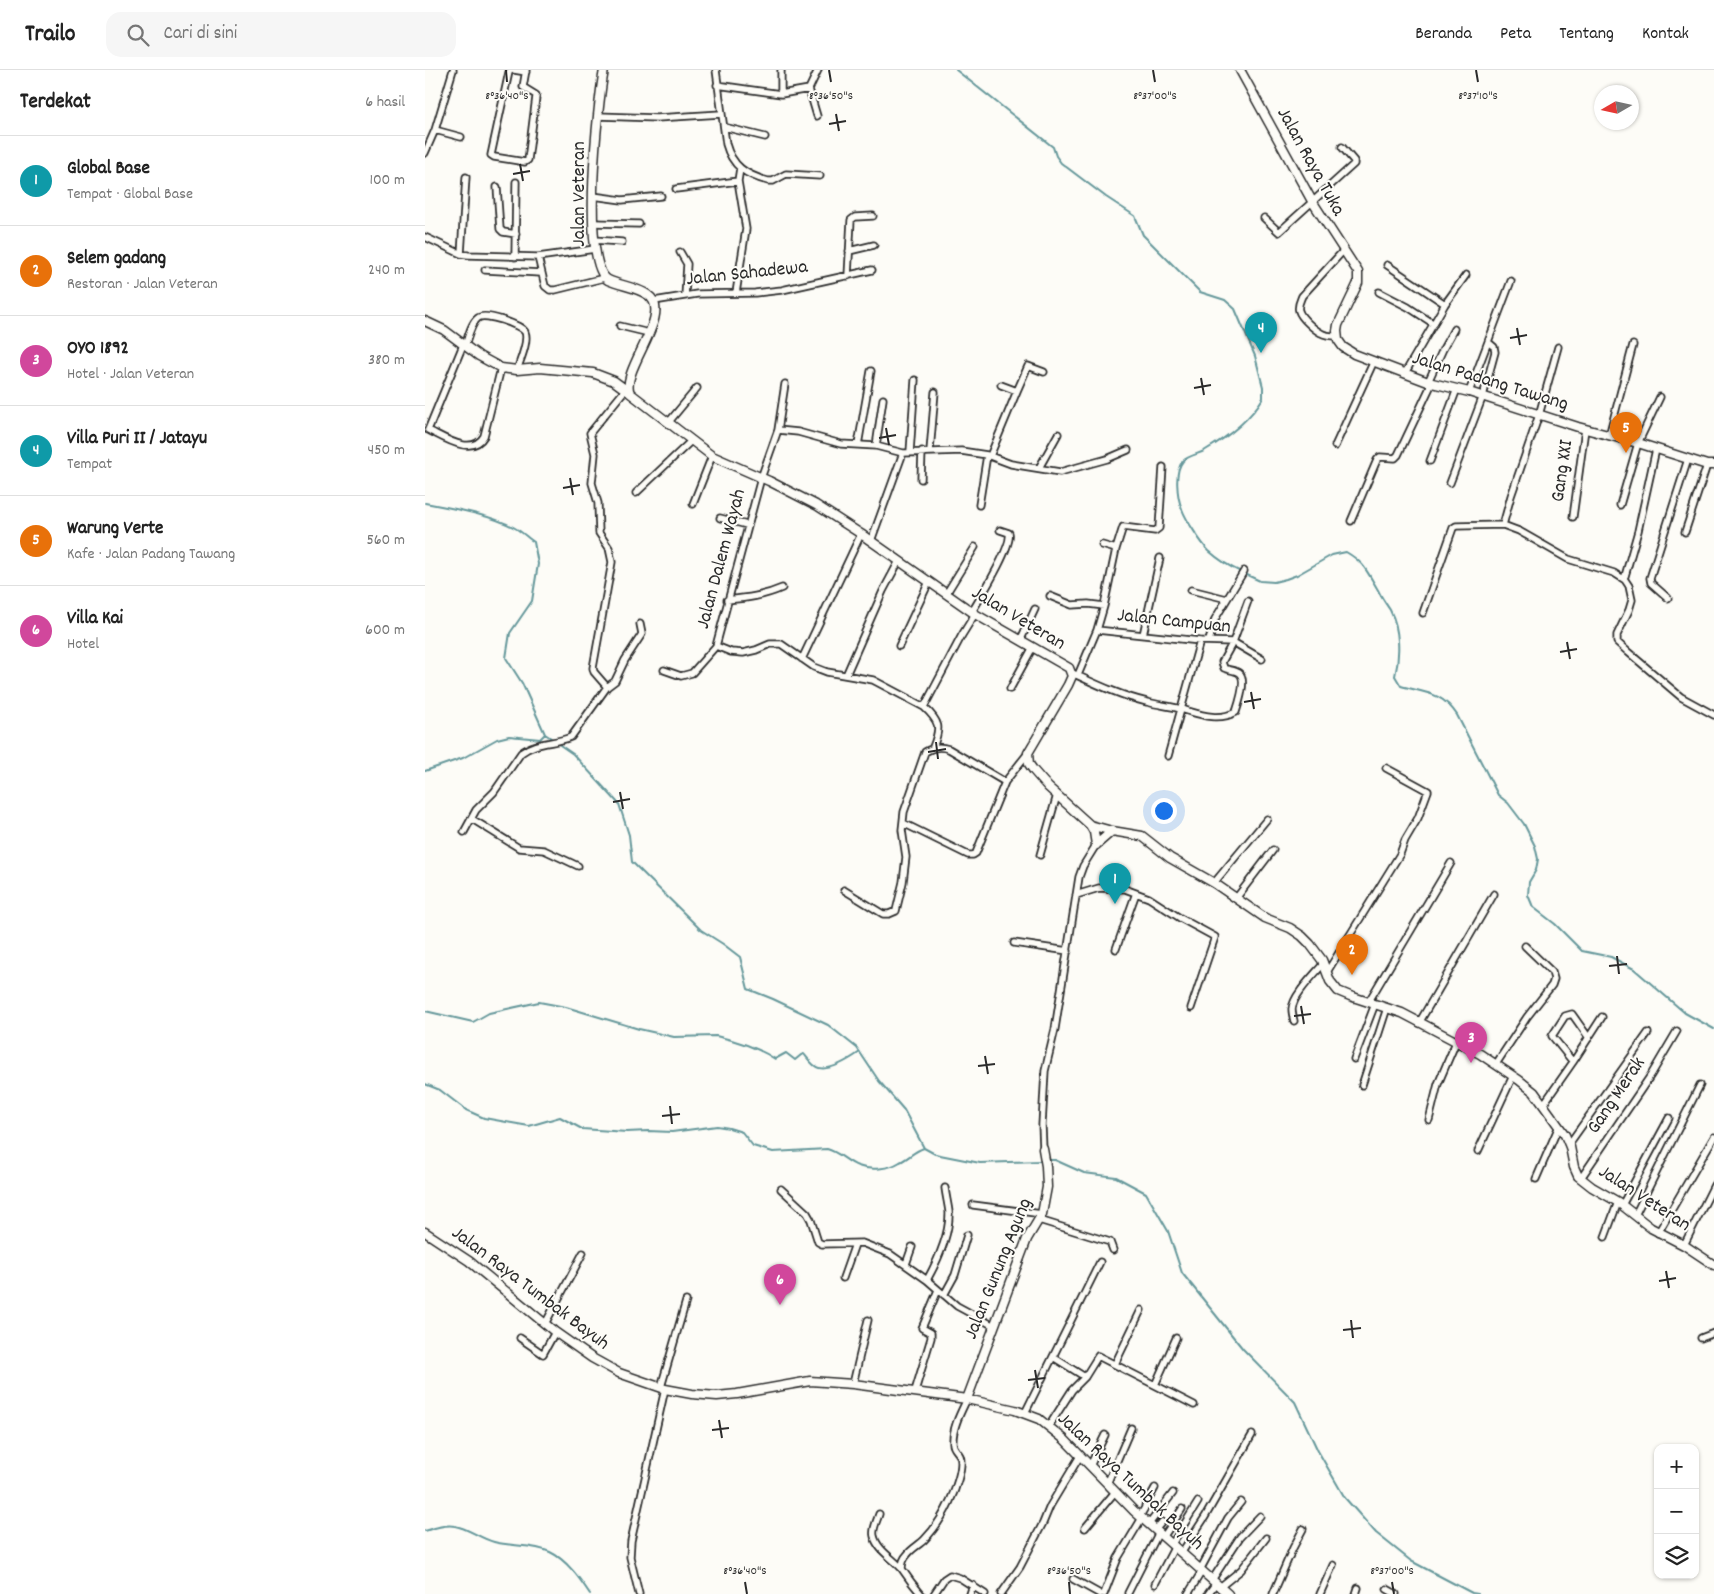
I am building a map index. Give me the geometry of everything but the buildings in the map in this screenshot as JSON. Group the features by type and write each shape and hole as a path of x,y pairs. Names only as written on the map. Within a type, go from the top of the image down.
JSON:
{"street":[{"path":"425,153 435,130 453,70"},
{"path":"513,70 526,71 523,87 537,97 527,160 525,162 494,157 491,155 509,72 513,70"},
{"name":"Jalan Veteran","path":"603,278 598,267 595,249 593,196 598,116 604,70"},
{"path":"716,70 721,114 731,159 740,168 768,182 786,174 821,176"},
{"path":"781,70 781,94"},
{"path":"817,116 809,89 818,70"},
{"name":"Jalan Raya Tuka","path":"1240,70 1311,201 1355,266 1359,278 1358,283 1338,325 1337,336"},
{"path":"717,85 781,94 809,89"},
{"path":"598,116 657,118 721,114"},
{"path":"724,127 765,138"},
{"path":"435,130 461,137"},
{"path":"1264,218 1279,232 1354,164 1355,161 1342,147"},
{"path":"736,293 746,229 738,181 740,168"},
{"path":"461,254 466,177"},
{"path":"676,188 738,181"},
{"path":"515,257 516,182"},
{"path":"497,187 500,229 503,232 516,234"},
{"path":"593,196 622,200 661,196"},
{"path":"849,276 851,220 873,216"},
{"path":"593,223 639,224"},
{"path":"425,237 461,254 538,257 595,249"},
{"path":"594,240 622,242"},
{"path":"849,251 874,245"},
{"path":"1337,336 1328,336 1320,333 1302,316 1299,311 1299,304 1302,296 1344,250"},
{"path":"679,252 687,264 685,296"},
{"path":"538,257 545,286 550,290 603,278 650,296 654,301 656,309 649,333 629,379 627,390 590,433 595,454 592,482 598,503 599,533 609,548 612,562 593,668 594,672 607,687"},
{"path":"1387,265 1445,304"},
{"path":"485,270 541,273"},
{"name":"Jalan Sahadewa","path":"654,301 685,296 782,290 872,270"},
{"path":"1405,373 1445,304 1466,275"},
{"path":"1469,392 1511,281"},
{"path":"1379,292 1401,303 1433,324"},
{"path":"425,321 443,330 464,346 501,368 517,370 526,338 522,328 498,318 481,316 474,324 464,346 428,430 459,444 470,446 481,441 484,436 501,368"},
{"path":"620,326 649,333"},
{"path":"1351,521 1377,460 1380,457 1395,458 1398,456 1443,349 1454,329"},
{"name":"Jalan Padang Tawang","path":"1337,336 1343,347 1348,351 1430,382 1483,396 1585,429 1711,465"},
{"path":"1450,483 1483,396 1495,352 1493,345 1488,342"},
{"path":"1609,436 1633,345"},
{"path":"1503,525 1539,415 1558,347"},
{"path":"1335,446 1374,361"},
{"path":"979,505 988,456 1028,366 1044,372"},
{"name":"Jalan Veteran","path":"517,370 541,368 593,373 614,381 712,456 816,505 946,594 1069,668 1075,674 1028,753 1029,764 1057,795 1090,825 1142,836 1170,858 1237,897 1265,918 1290,928 1302,936 1324,964 1330,981 1338,990 1350,996 1402,1013 1497,1064 1534,1092 1559,1126 1569,1144 1575,1170 1581,1178 1596,1190 1620,1203 1658,1232 1684,1245 1714,1265"},
{"path":"858,445 871,371"},
{"path":"910,452 915,380"},
{"name":"Jalan Dalem Wayah","path":"785,384 778,430 747,525 716,646 731,652 743,653 776,643 781,644 814,667 827,672 873,680 924,707"},
{"path":"1001,385 1017,392"},
{"path":"668,423 697,388"},
{"path":"1430,461 1457,389"},
{"path":"931,451 935,392"},
{"path":"875,446 883,398"},
{"path":"1620,505 1638,443 1660,398"},
{"name":"Gang XXI","path":"1573,517 1585,429"},
{"path":"778,430 798,432 841,444 875,446 903,453 961,451 988,456 1011,464 1060,472 1107,459 1128,450"},
{"path":"1039,468 1058,434"},
{"path":"636,493 691,441"},
{"path":"1625,576 1638,531 1656,449"},
{"path":"921,479 922,451"},
{"path":"871,541 903,453"},
{"path":"693,504 712,456"},
{"path":"1668,598 1651,583 1650,578 1688,459"},
{"path":"1685,532 1711,465"},
{"path":"1097,630 1123,527 1155,531 1159,528 1163,467"},
{"path":"720,518 747,525"},
{"path":"1423,613 1453,528 1456,526 1503,525 1519,531 1569,559 1614,573 1625,580 1629,586 1632,600 1617,635 1617,642 1681,697 1714,715"},
{"path":"933,747 939,733 938,725 935,718 924,707 998,566 1010,539 1009,533 1000,530"},
{"path":"802,659 861,534"},
{"path":"1102,545 1116,549"},
{"path":"946,594 975,547"},
{"path":"1143,635 1160,558"},
{"path":"846,675 883,591 899,561"},
{"path":"1209,640 1215,619 1244,571"},
{"path":"899,646 929,582"},
{"path":"727,600 755,598 782,588"},
{"path":"1191,590 1227,599"},
{"path":"1050,596 1072,605 1104,606"},
{"path":"1075,674 1117,693 1147,702 1181,709 1205,717 1231,715 1236,712 1243,679 1237,671 1224,668 1222,662 1233,642 1248,601"},
{"path":"1021,640 1035,609"},
{"path":"464,832 476,810 494,792 521,753 530,747 547,742 563,741 571,737 607,687 615,681 625,660 644,636 641,624"},
{"name":"Jalan Campuan","path":"1075,674 1097,630 1200,641 1233,642 1262,659"},
{"path":"1168,756 1200,641"},
{"path":"664,670 681,676 692,673 716,646"},
{"path":"1010,689 1033,647"},
{"path":"844,890 883,914 896,911 903,882 906,857 902,830 904,812 925,752 933,747 949,749 1005,782"},
{"path":"903,823 968,855 973,855 976,853 1005,782 1028,753"},
{"path":"1327,972 1400,854 1405,840 1431,792 1386,768"},
{"path":"1040,855 1057,795"},
{"path":"1214,883 1267,818"},
{"path":"472,819 519,848 545,850 578,866"},
{"path":"1090,825 1094,832 1096,845"},
{"path":"1043,1149 1045,1071 1055,1029 1079,877 1083,866 1096,845 1112,831"},
{"path":"1237,897 1273,850"},
{"path":"1354,1059 1372,1003 1451,864"},
{"path":"1076,895 1099,888 1125,889 1149,898 1215,937 1191,1008"},
{"path":"1117,950 1136,893"},
{"path":"1419,1023 1494,894"},
{"path":"1014,943 1068,951"},
{"path":"1497,1064 1527,1017 1552,985 1554,979 1552,972 1525,946"},
{"path":"1294,1021 1293,1003 1303,988 1324,964"},
{"path":"1362,1085 1387,1008"},
{"path":"1573,1062 1552,1036 1565,1016 1572,1014 1589,1038"},
{"path":"1543,1105 1602,1017"},
{"name":"Gang Merak","path":"1581,1178 1651,1075 1677,1031"},
{"path":"1569,1144 1648,1034"},
{"path":"1429,1120 1438,1084 1456,1042"},
{"path":"1478,1151 1513,1076"},
{"path":"1635,1215 1699,1085"},
{"path":"1605,1237 1620,1203 1669,1118"},
{"path":"1536,1179 1559,1126"},
{"path":"1658,1232 1714,1137"},
{"name":"Jalan Gunung Agung","path":"967,1399 1027,1239 1040,1217 1046,1194 1046,1166 1043,1149"},
{"path":"1684,1245 1714,1185"},
{"path":"927,1280 941,1254 947,1226 949,1213 945,1188"},
{"path":"781,1189 807,1213 818,1242 822,1244 862,1243 890,1254 927,1280 957,1306 994,1326"},
{"path":"973,1205 1040,1217 1110,1242 1113,1250"},
{"name":"Jalan Raya Tumbak Bayuh","path":"425,1232 469,1261 555,1332 592,1358 619,1372 663,1388 692,1394 717,1396 810,1381 915,1391 967,1399 1025,1413 1049,1426 1143,1519 1228,1594"},
{"path":"944,1295 955,1275 967,1235"},
{"path":"843,1278 855,1244"},
{"path":"906,1264 912,1247"},
{"path":"545,1324 583,1254"},
{"path":"1025,1413 1100,1262"},
{"path":"915,1391 931,1338 931,1333 922,1328 938,1290"},
{"path":"639,1594 630,1557 631,1541 663,1388 686,1301"},
{"path":"1115,1364 1141,1310"},
{"path":"853,1384 868,1320"},
{"path":"520,1338 543,1354 555,1332"},
{"path":"1701,1338 1714,1333"},
{"path":"1155,1385 1176,1338"},
{"path":"1049,1426 1072,1390 1085,1377 1098,1356 1195,1405"},
{"path":"1053,1357 1085,1377"},
{"path":"902,1569 905,1556 925,1539 935,1526 955,1488 961,1458 953,1447 953,1441 958,1420 967,1399"},
{"path":"1107,1484 1131,1428"},
{"path":"1090,1466 1105,1435"},
{"path":"1182,1552 1205,1518 1252,1435"},
{"path":"1001,1594 1020,1567 1054,1498 1080,1456"},
{"path":"1143,1519 1145,1506 1155,1488"},
{"path":"1085,1528 1115,1492"},
{"path":"1104,1594 1119,1558 1143,1519 1173,1493"},
{"path":"1155,1584 1173,1545 1198,1502"},
{"path":"1188,1594 1228,1518 1241,1502"},
{"path":"1159,1533 1182,1509"},
{"path":"879,1514 873,1529 876,1542 902,1569 905,1576 921,1594"},
{"path":"1208,1594 1216,1584 1240,1537 1260,1516"},
{"path":"1128,1593 1159,1533 1162,1522"},
{"path":"1273,1594 1303,1529"},
{"path":"1216,1584 1241,1570 1266,1538"},
{"path":"1320,1594 1333,1565"},
{"path":"934,1594 944,1579 950,1575 973,1585 985,1594"},
{"path":"1073,1579 1099,1594"},
{"path":"970,1594 973,1585"},
{"path":"1387,1589 1396,1594"}],"waterway":[{"path":"956,70 1053,147 1061,163 1135,216 1143,235 1200,292 1225,300 1235,309 1255,356 1263,387 1263,398 1251,414 1229,434 1204,451 1190,456 1183,461 1178,471 1177,484 1182,509 1202,543 1216,557 1241,572"},
{"path":"425,503 495,519 515,528 534,542 538,564 532,601 510,633 506,658 522,683 545,734 554,740"},
{"path":"1245,574 1260,581 1274,582 1297,575 1332,555 1346,552 1362,564 1390,610 1396,626 1398,660 1395,676 1401,686 1433,694 1451,707 1457,715 1498,795 1508,803 1524,824 1535,846 1538,859 1536,870 1529,882 1528,895 1533,907 1555,924 1582,951 1611,957 1634,969 1685,1013 1714,1029"},
{"path":"425,771 463,758 497,739 509,736 540,739 545,734"},
{"path":"557,743 573,754 619,804 629,835 632,862 701,930 740,957 748,989 828,1025 857,1048 879,1081 904,1110 924,1148 935,1154 980,1163 1042,1161"},
{"path":"425,1011 473,1022 489,1013 539,1002 566,1007 639,1029 674,1037 716,1036 740,1042 775,1059 786,1053 795,1060 804,1054 819,1068 835,1066 860,1052"},
{"path":"425,1084 440,1090 466,1110 484,1118 529,1126 560,1117 582,1129 627,1132 672,1132 717,1126 742,1132 753,1146 773,1152 827,1149 863,1168 891,1166 924,1148"},
{"path":"1047,1160 1055,1160 1084,1173 1116,1177 1146,1193 1168,1231 1182,1273 1243,1349 1295,1402 1318,1451 1345,1498 1376,1533 1411,1561 1472,1593 1478,1594"},
{"path":"425,1531 443,1526 455,1526 494,1542 543,1549 556,1555 567,1565 590,1594"}],"place":[{"name":"Villa Puri II / Jatayu","path":"1261,353"},
{"name":"Warung Verte","path":"1626,453"},
{"name":"Global Base","path":"1115,904"},
{"name":"Selem gadang","path":"1352,975"},
{"name":"OYO 1892","path":"1471,1063"},
{"name":"Villa Kai","path":"780,1305"}]}
